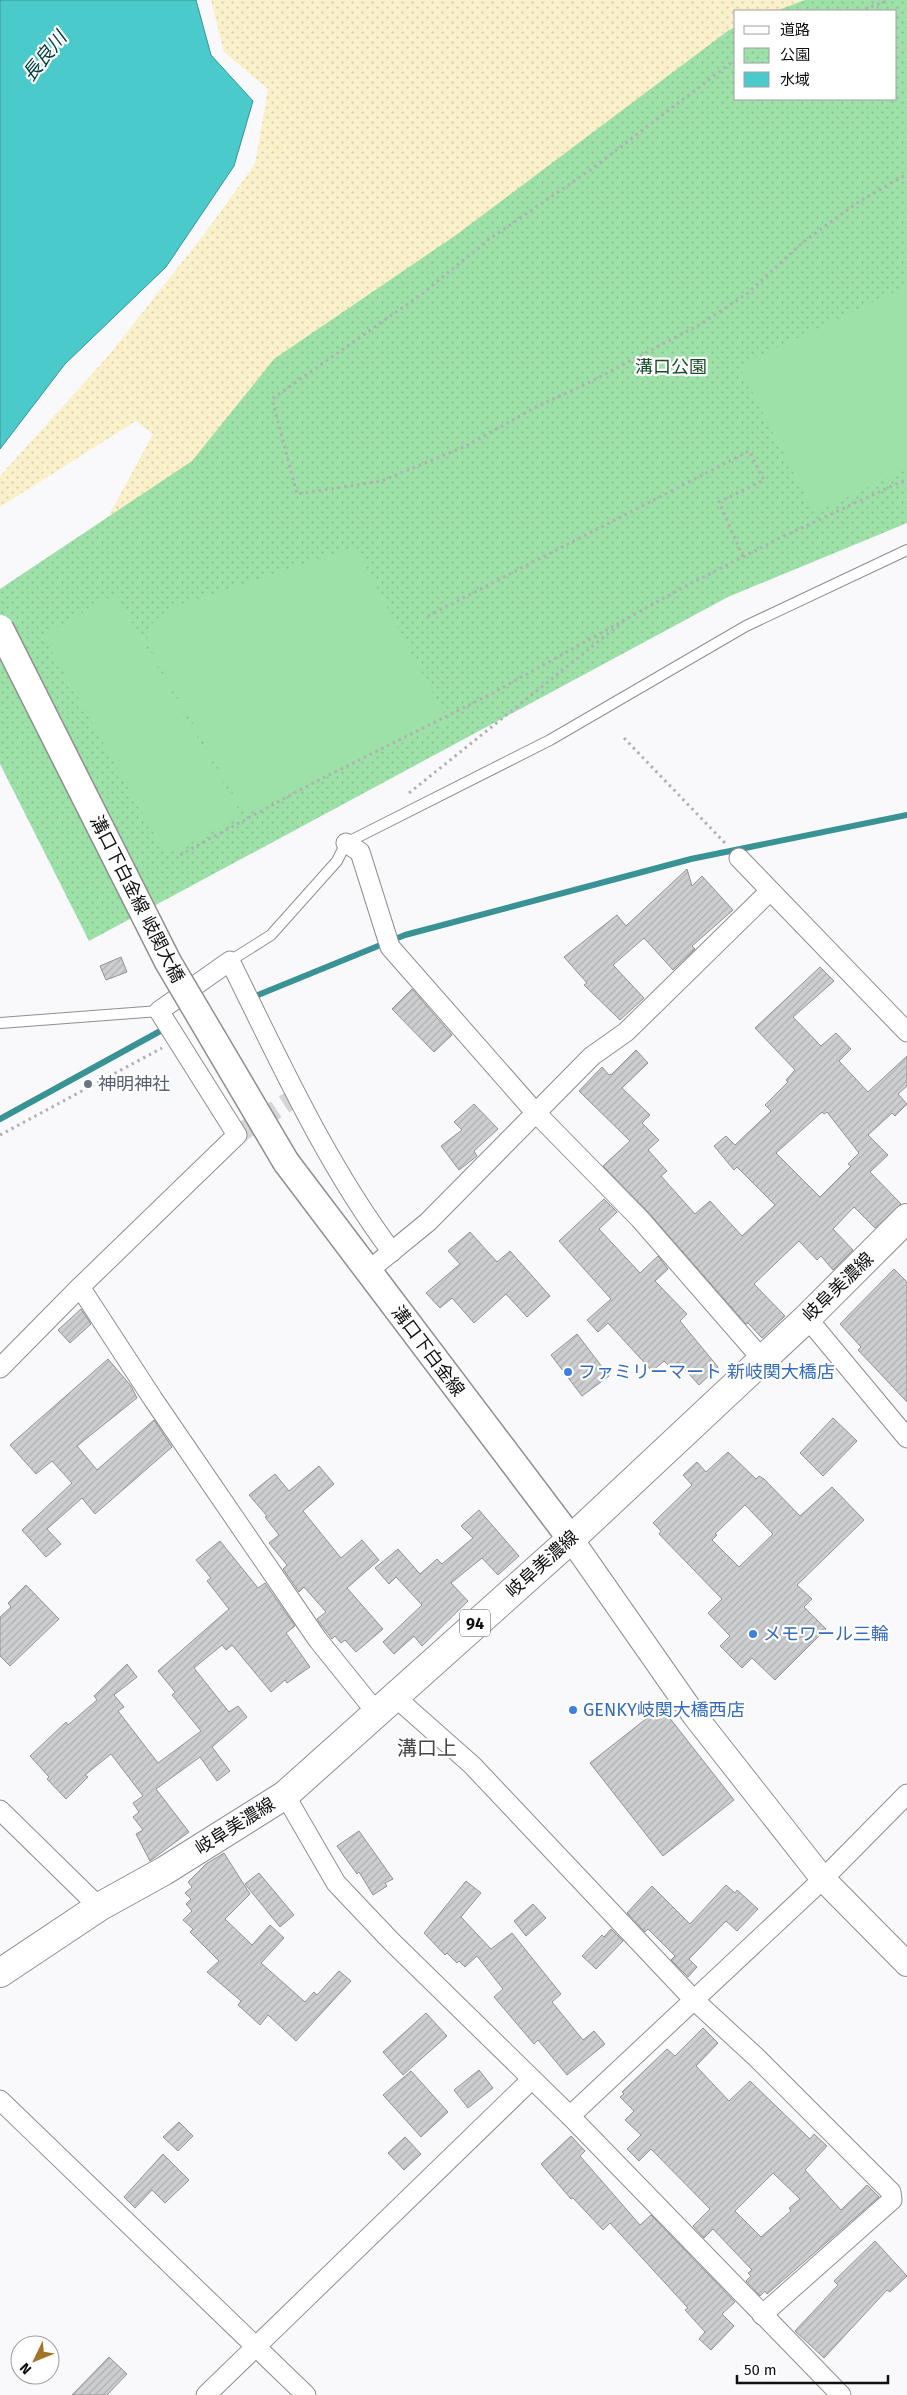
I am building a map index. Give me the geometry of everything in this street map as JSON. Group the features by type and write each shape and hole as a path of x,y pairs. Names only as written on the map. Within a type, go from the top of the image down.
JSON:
{"main road":[{"name":"溝口下白金線 岐関大橋","path":"0,628 168,962 286,1162"},
{"name":"溝口下白金線","path":"286,1162 571,1539"},
{"name":"岐阜美濃線","path":"0,1973 100,1907 164,1871 285,1795 571,1539 806,1318 904,1229"}],"street":[{"path":"346,843 360,852 388,941 535,1112 640,1219 762,1359"},
{"path":"733,852 907,1032"},
{"path":"368,1271 428,1222 592,1056 626,1032 770,891"},
{"path":"0,1368 80,1287 237,1135 159,1011 230,961 298,1096 367,1219 392,1252"},
{"path":"80,1287 153,1399 318,1640 385,1704 472,1765 694,2000 756,2057 891,2192 892,2200 762,2315"},
{"path":"806,1318 907,1438"},
{"path":"571,1539 694,1715 823,1879 907,1964"},
{"path":"570,2116 823,1879 907,1794"},
{"path":"285,1795 336,1882 390,1940 570,2116 841,2395"},
{"path":"0,1810 100,1907"},
{"path":"206,2395 532,2079"},
{"path":"0,2100 257,2345 306,2395"}],"lane":[{"path":"230,961 271,935 337,861 346,843 550,740 746,626 907,550"},
{"path":"0,1023 159,1011"}],"path":[{"path":"862,10 890,0"},
{"path":"734,61 593,168 488,240 423,293 272,399 297,494 382,481 466,446 534,408 588,383 701,324 748,293 802,243 860,201 907,174"},
{"path":"428,616 749,451 764,480 719,502 743,556"},
{"path":"180,855 313,783 491,694 743,556 907,479"},
{"path":"407,794 627,618"},
{"path":"624,738 733,852"},
{"path":"0,1135 178,1040"}],"sand":[{"path":"211,0 813,0 808,10 734,10 735,100 82,565 153,434 136,421 0,507 0,476 109,355 205,233 255,164 268,89 224,52"}],"green space":[{"name":"溝口公園","path":"805,0 907,0 907,523 728,597 89,941 0,764 0,589 192,461 274,359 456,235 729,30 734,28 734,100 897,100 897,10 779,10"},
{"path":"907,286 907,469 814,513 739,366"},
{"path":"355,547 448,722 245,814 148,645 149,629 157,618 184,604"},
{"path":"116,594 242,816 166,855 43,635"}],"water":[{"name":"長良川","path":"0,0 196,0 211,55 253,101 234,166 166,267 65,364 0,449"}],"building":[{"path":"687,869 692,886 702,876 733,910 692,946 695,949 673,970 644,938 613,965 644,998 620,1020 584,985 587,983 564,957 617,915 626,926"},
{"path":"121,957 127,972 106,980 100,966"},
{"path":"820,967 834,981 793,1017 821,1046 836,1033 851,1049 839,1061 868,1092 907,1056 907,1086 898,1094 907,1104 895,1116 892,1113 868,1135 888,1155 870,1172 901,1204 875,1228 854,1207 833,1229 853,1250 833,1270 821,1256 817,1260 799,1241 754,1284 785,1316 762,1338 748,1323 746,1324 648,1212 603,1166 630,1141 579,1091 602,1067 609,1075 612,1074 636,1050 648,1063 622,1088 650,1115 642,1123 659,1140 648,1150 667,1171 661,1176 695,1214 710,1201 742,1236 775,1205 737,1167 734,1170 714,1146 726,1136 735,1145 771,1111 765,1105 788,1082 786,1080 795,1070 755,1028","holes":["822,1112 824,1114 827,1112 859,1153 848,1164 851,1166 820,1197 776,1153"]},
{"path":"412,989 452,1035 434,1052 392,1009"},
{"path":"474,1104 498,1129 474,1151 477,1156 459,1170 441,1146 462,1130 454,1122"},
{"path":"604,1199 617,1212 599,1229 640,1273 658,1256 668,1269 655,1281 687,1314 680,1321 718,1367 699,1385 678,1362 671,1368 664,1361 652,1371 608,1323 598,1332 587,1320 611,1299 559,1241"},
{"path":"470,1232 497,1262 510,1251 550,1296 527,1317 506,1294 474,1323 452,1298 440,1308 426,1293 460,1264 448,1251"},
{"path":"894,1269 907,1282 907,1402 858,1350 861,1347 840,1324"},
{"path":"81,1309 91,1324 70,1343 58,1330"},
{"path":"577,1334 609,1376 582,1396 551,1355"},
{"path":"108,1359 131,1386 137,1398 77,1446 97,1470 154,1420 172,1447 95,1514 82,1498 47,1529 61,1544 46,1557 22,1530 72,1483 52,1461 36,1474 10,1445"},
{"path":"833,1418 857,1441 823,1476 800,1453"},
{"path":"728,1452 756,1479 759,1476 764,1479 800,1516 832,1487 864,1520 797,1585 812,1599 804,1607 826,1629 775,1680 752,1658 742,1668 720,1646 730,1636 708,1613 722,1599 659,1534 661,1531 653,1523 692,1485 683,1475 697,1462 706,1472","holes":["745,1505 773,1534 739,1567 712,1540 717,1535 715,1534"]},
{"path":"319,1466 334,1484 303,1511 341,1558 362,1540 379,1560 347,1588 383,1629 356,1652 345,1640 341,1643 335,1636 332,1639 317,1619 326,1612 304,1587 299,1592 283,1569 287,1565 269,1543 279,1535 265,1517 267,1516 249,1495 275,1474 289,1491"},
{"path":"479,1510 519,1556 498,1575 482,1558 451,1583 468,1601 422,1646 414,1636 394,1654 383,1642 422,1605 396,1577 389,1584 375,1568 398,1549 420,1574 437,1559 442,1564 473,1538 461,1526"},
{"path":"220,1541 258,1588 265,1583 295,1626 286,1633 310,1667 287,1683 285,1680 271,1692 232,1645 226,1650 222,1645 194,1668 229,1712 238,1706 247,1717 212,1747 230,1771 217,1781 200,1757 156,1789 189,1832 150,1861 136,1834 143,1830 133,1817 139,1812 133,1803 143,1796 111,1754 85,1775 88,1777 66,1799 47,1779 49,1777 30,1756 66,1722 68,1725 97,1700 94,1696 127,1664 137,1677 114,1695 124,1707 118,1711 158,1763 201,1731 172,1695 175,1692 158,1671 229,1609 207,1581 211,1578 196,1560"},
{"path":"26,1585 59,1619 10,1666 0,1656 0,1617 11,1607 8,1603"},
{"path":"661,1707 734,1800 663,1856 590,1763"},
{"path":"359,1831 393,1879 385,1883 387,1886 373,1895 359,1872 357,1874 337,1846"},
{"path":"224,1853 250,1894 225,1919 252,1945 270,1925 284,1938 261,1963 305,2002 314,1992 317,1995 339,1971 351,1981 296,2041 268,2015 260,2025 238,2005 241,2001 207,1972 219,1961 190,1932 193,1929 183,1920 192,1911 186,1904 191,1899 185,1893 192,1887 188,1882 206,1864"},
{"path":"259,1873 294,1915 280,1927 245,1884"},
{"path":"466,1881 481,1893 461,1917 491,1949 512,1933 561,1994 552,2002 583,2040 594,2031 605,2044 567,2075 538,2040 534,2044 494,1997 503,1989 477,1956 465,1967 459,1961 457,1963 447,1953 445,1955 424,1933"},
{"path":"726,1885 735,1893 737,1890 758,1909 737,1931 726,1921 689,1959 697,1967 688,1977 671,1960 675,1956 648,1929 645,1932 627,1913 652,1886 690,1924"},
{"path":"533,1904 546,1918 526,1936 514,1921"},
{"path":"611,1929 623,1941 596,1969 582,1956 602,1935 604,1937"},
{"path":"426,2013 447,2036 403,2075 383,2052"},
{"path":"703,2028 718,2043 696,2066 729,2101 750,2081 810,2139 814,2134 827,2146 805,2170 841,2210 867,2185 879,2197 767,2294 765,2291 760,2296 746,2281 751,2276 748,2273 752,2270 713,2229 704,2238 693,2226 710,2209 651,2149 639,2161 627,2149 641,2135 625,2120 634,2111 620,2097 624,2094 622,2092 667,2049 675,2056","holes":["773,2173 800,2199 789,2208 791,2211 761,2237 735,2211"]},
{"path":"479,2070 493,2088 468,2108 454,2090"},
{"path":"411,2071 448,2112 421,2137 383,2095"},
{"path":"179,2122 193,2136 178,2151 163,2137"},
{"path":"571,2136 585,2151 580,2156 640,2225 651,2215 735,2302 722,2314 734,2326 711,2350 699,2339 705,2332 685,2310 688,2308 610,2223 603,2230 573,2198 571,2199 541,2164"},
{"path":"405,2137 421,2154 404,2170 388,2153"},
{"path":"163,2154 189,2180 165,2203 152,2190 135,2208 124,2197"},
{"path":"875,2241 907,2276 890,2292 887,2290 824,2358 795,2331 838,2285 834,2281"},
{"path":"109,2357 127,2374 107,2395 72,2395"}],"waterway":[{"path":"258,995 405,935 691,859 907,815"},
{"path":"0,1119 164,1029"}],"tunnel":[{"path":"237,1135 297,1096"}],"place":[{"name":"神明神社","path":"88,1084"},
{"name":"ファミリーマート 新岐関大橋店","path":"568,1372"},
{"name":"メモワール三輪","path":"753,1634"},
{"name":"GENKY岐関大橋西店","path":"573,1710"}],"district":[{"name":"溝口上","path":"427,1748"}]}
